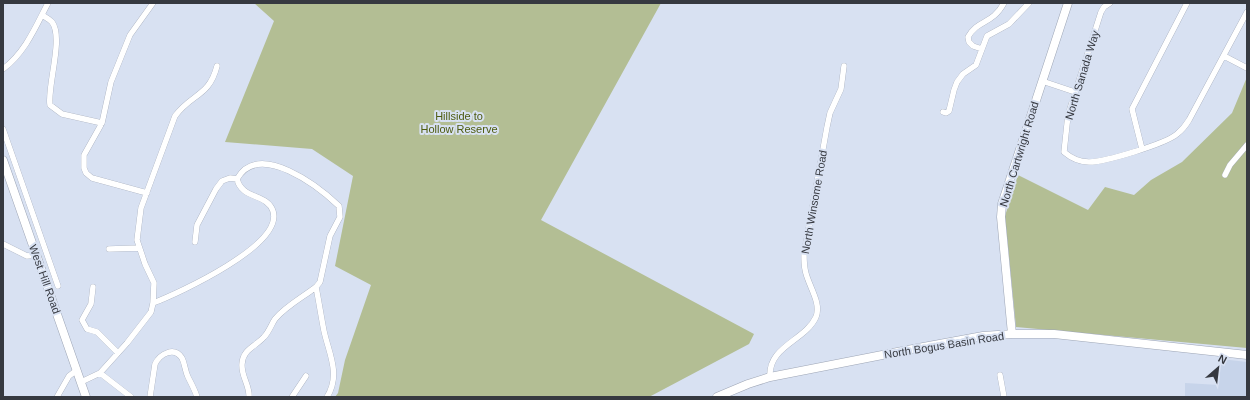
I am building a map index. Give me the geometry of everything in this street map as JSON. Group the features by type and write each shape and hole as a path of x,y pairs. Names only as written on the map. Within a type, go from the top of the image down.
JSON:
{"street":[{"path":"3,69 11,63 25,46 48,3"},
{"path":"147,192 99,181 86,173 83,162 84,155 102,123 111,82 130,35 153,3"},
{"path":"982,49 973,46 968,42 968,37 976,26 996,15 1004,3"},
{"path":"943,112 946,113 950,111 957,82 963,74 976,64 987,36 1009,24 1029,3"},
{"name":"North Cartwright Road","path":"1012,334 1001,217 1002,204 1068,3"},
{"name":"North Sanada Way","path":"1110,3 1104,7 1101,12 1075,92 1068,115 1064,152 1073,158 1090,162 1142,149"},
{"path":"1188,3 1132,109 1142,149 1172,138 1184,127 1247,12"},
{"path":"42,15 53,23 56,32 54,73 48,96 50,106 62,114 102,123"},
{"path":"1224,56 1247,68"},
{"path":"81,382 100,373 140,328 150,312 153,304 154,283 137,240 141,208 175,116 185,105 207,88 212,82 218,66"},
{"name":"North Winsome Road","path":"770,377 774,357 809,326 815,317 817,310 804,270 804,254 827,127 830,113 841,89 844,66"},
{"path":"1042,81 1075,92"},
{"path":"3,129 58,286"},
{"path":"1225,175 1230,165 1247,145"},
{"name":"West Hill Road","path":"3,160 86,397"},
{"path":"195,242 197,225 216,189 222,181 230,178 237,178 245,169 252,166 269,164 288,169 339,206 340,217 330,236 325,252 323,277 316,287 282,312 274,320 263,339 246,352 242,366 250,392 249,397"},
{"path":"9,179 19,176"},
{"path":"153,304 176,294 240,259 271,229 274,217 273,210 263,200 242,190 239,186 237,178"},
{"path":"3,244 27,256 36,255"},
{"path":"109,249 139,248"},
{"path":"93,287 91,304 82,320 87,329 98,332 118,353"},
{"path":"316,287 324,331 334,370 334,385 328,397"},
{"name":"North Bogus Basin Road","path":"717,397 748,384 770,377 983,336 1054,334 1247,355"},
{"path":"150,397 155,364 161,355 167,352 174,352 181,357 197,397"},
{"path":"58,397 69,376 77,370"},
{"path":"100,373 131,397"},
{"path":"1000,375 1004,397"},
{"path":"292,397 306,376"}],"shaded area":[{"path":"1221,359 1247,362 1247,397 1185,397 1185,383 1219,385"}],"green space":[{"name":"Hillside to Hollow Reserve","path":"254,3 661,3 541,220 754,334 749,344 649,397 335,397 338,393 345,360 371,285 335,266 353,176 312,149 225,142 274,21"},
{"path":"1247,77 1247,348 1016,327 1005,216 1018,175 1088,210 1105,187 1134,195 1151,180 1182,162 1232,113"}]}
